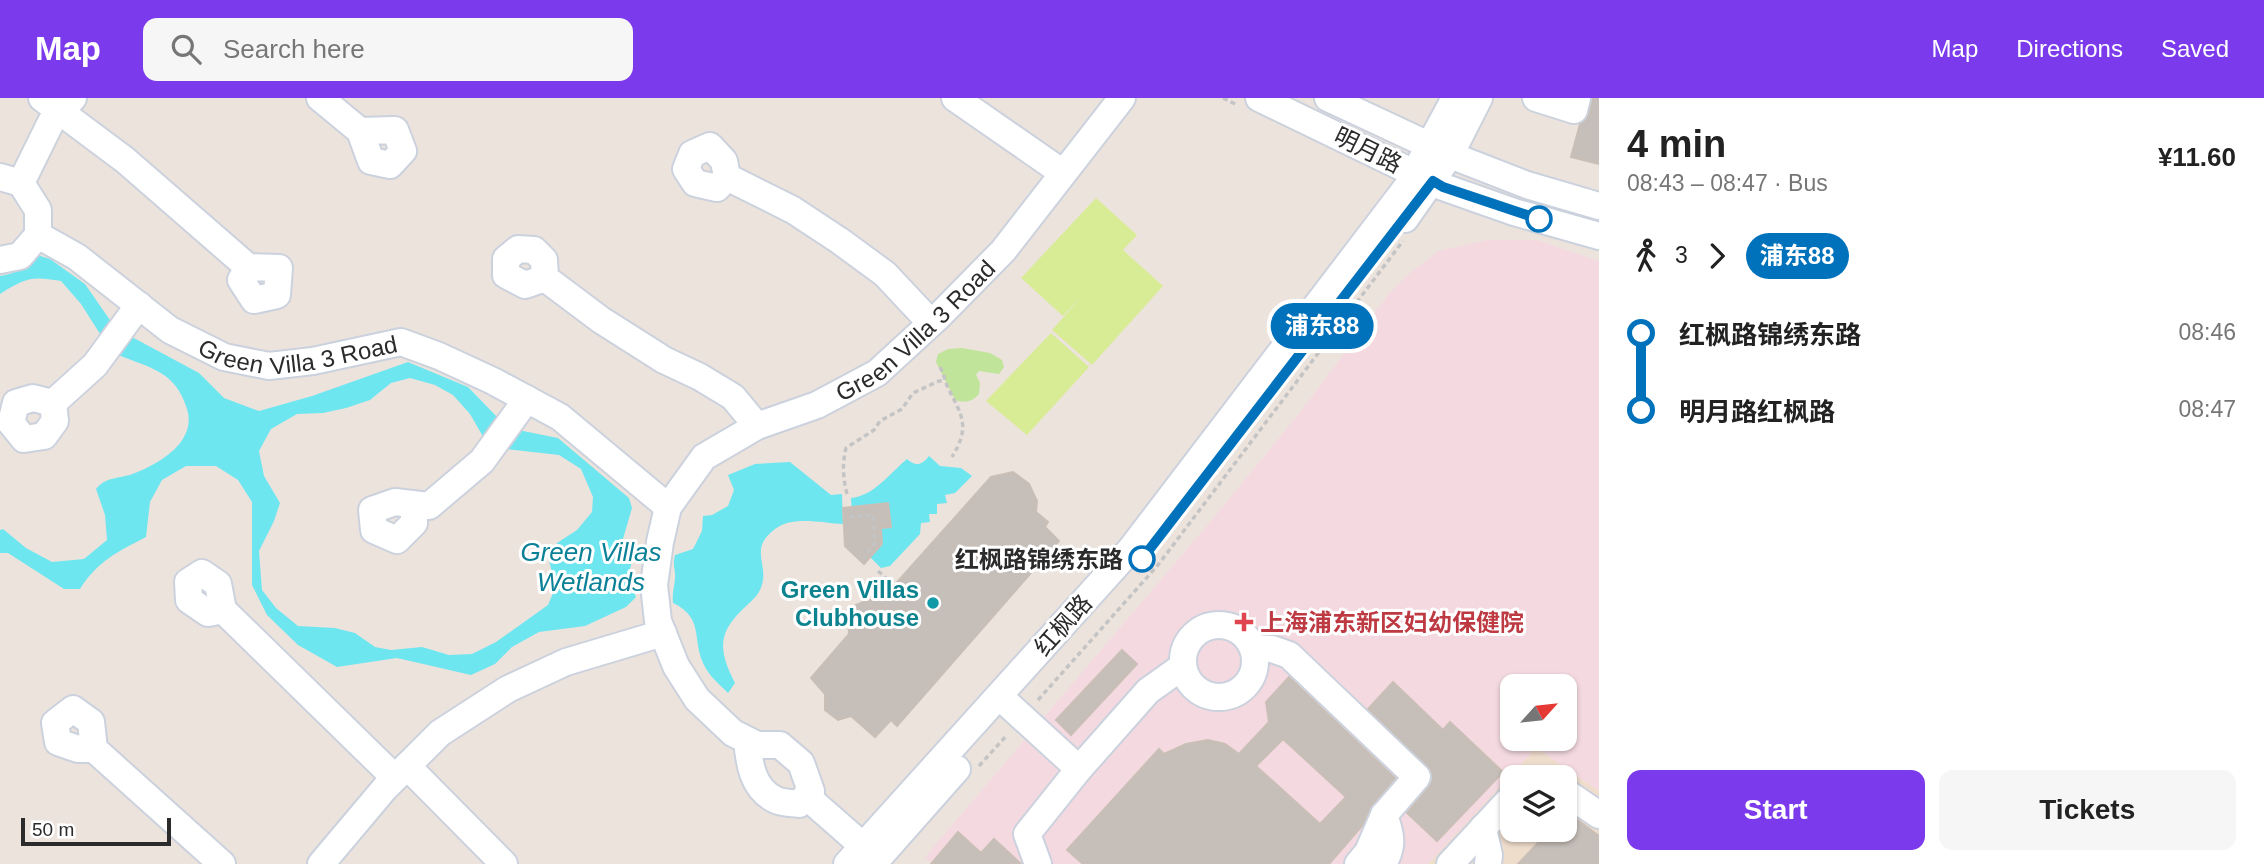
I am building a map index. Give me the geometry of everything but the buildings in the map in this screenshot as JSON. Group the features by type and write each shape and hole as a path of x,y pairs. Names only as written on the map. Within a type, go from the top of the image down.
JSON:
{"street":[{"path":"320,98 360,131"},
{"path":"955,98 1063,173"},
{"name":"Green Villa 3 Road","path":"806,796 811,791 801,763 780,745 757,746 733,733 697,699 676,666 659,621 654,584 668,507 704,457 757,426 817,405 877,373 1003,251 1122,98"},
{"name":"明月路","path":"1259,98 1443,187 1514,212 1599,236"},
{"name":"明月路","path":"1328,98 1440,151 1527,185 1599,206"},
{"name":"红枫路","path":"1440,151 1455,98"},
{"name":"红枫路","path":"861,858 1142,559 1424,177 1479,98"},
{"path":"1536,98 1574,110 1577,98"},
{"path":"0,260 20,256 38,235 38,210 10,180 51,122 58,103 248,267"},
{"path":"727,177 793,210 840,241 885,274 931,323"},
{"name":"Green Villa 3 Road","path":"38,235 77,257 170,330 224,357 269,366 313,361 401,342 439,356 561,417 668,507"},
{"path":"545,278 601,320 664,360 733,397 757,426"},
{"path":"53,403 95,365 139,305"},
{"path":"414,504 429,506 482,461 527,399"},
{"path":"223,610 504,864"},
{"path":"1216,625 1238,631 1247,638 1253,648 1254,673 1239,692 1228,697 1216,698 1204,694 1194,687 1183,666 1188,643 1195,634 1216,625"},
{"path":"321,864 401,772 440,733 508,689 566,662 663,633"},
{"path":"1253,648 1272,649 1289,655 1417,777 1384,814 1368,852 1359,864"},
{"path":"1038,864 1027,834 1079,769 1148,691 1183,666"},
{"path":"1005,702 1079,769"},
{"path":"747,740 750,768 760,788 776,800 799,804 806,796 861,858"},
{"path":"94,749 222,864"},
{"path":"1577,800 1599,815"},
{"path":"1450,864 1500,810"},
{"path":"1383,864 1390,852 1391,835 1384,814"},
{"path":"1483,828 1489,855 1488,864"}],"path":[{"path":"940,367 959,408 964,432 952,457"},
{"path":"847,494 843,482 846,448 874,430 880,421 902,409 914,393 939,381 945,382"},
{"path":"849,516 873,515 875,543 864,557"},
{"path":"878,570 886,578"}],"shaded area":[{"path":"1487,240 1537,240 1599,261 1599,791 1577,776 1577,765 1561,765 1540,751 1577,751 1577,674 1500,674 1500,751 1533,751 1520,765 1500,765 1500,787 1428,864 933,864 925,857 1215,516 1301,411 1388,295 1438,251"},
{"path":"1532,751 1542,751 1562,765 1519,765"},
{"path":"1577,776 1599,791 1599,864 1428,864 1500,786 1500,842 1577,842"}],"green space":[{"path":"1096,198 1137,235 1123,250 1163,286 1092,365 1052,330 1083,295 1063,316 1021,278"},
{"path":"1051,333 1089,367 1027,435 986,401"},
{"path":"962,348 990,353 1002,360 1004,367 999,374 979,371 976,375 980,383 979,394 966,402 955,400 936,362 938,354 948,349"}],"water":[{"path":"37,255 50,259 85,284 112,323 102,337 81,304 61,281 29,280 0,294 0,276 21,269"},
{"name":"Green Villas Wetlands","path":"132,337 199,373 224,398 259,411 312,396 408,362 468,387 499,419 485,440 470,414 453,395 435,385 410,378 391,383 370,400 323,413 297,414 271,429 259,451 264,476 280,503 259,551 262,590 276,608 298,626 335,628 355,633 375,647 391,650 422,647 449,655 472,654 496,642 548,605 556,586 549,561 557,543 577,530 592,512 593,497 581,469 559,455 505,449 518,430 558,438 629,498 632,508 623,539 633,559 628,575 636,597 626,607 585,626 539,632 512,647 495,664 471,675 397,658 337,667 298,645 267,615 252,585 252,502 238,480 216,466 186,466 162,480 150,502 146,537 101,564 80,589 64,589 8,553 0,553 0,530 3,529 26,548 52,562 84,559 107,540 105,515 96,489 109,480 135,473 166,457 182,441 187,431 187,409 169,379 151,368 118,355"},
{"path":"929,456 940,466 961,468 972,476 955,493 945,495 947,503 937,504 937,514 929,514 930,522 921,523 920,534 890,566 881,568 870,557 882,544 881,528 891,526 852,513 851,498 867,493 907,459 919,464"},
{"path":"790,462 831,495 842,494 843,524 793,522 778,527 768,535 761,550 763,581 760,590 734,619 724,636 726,662 735,683 728,693 705,667 696,629 689,615 673,603 675,555 693,549 702,531 703,516 712,515 728,506 734,490 728,475 755,464"}],"bus line":[{"name":"浦东88","path":"1142,559 1433,181 1443,187 1539,219"}],"place":[{"name":"红枫路锦绣东路","path":"1142,559"},
{"name":"Green Villas Clubhouse","path":"933,603"},
{"name":"上海浦东新区妇幼保健院","path":"1244,622"}]}
